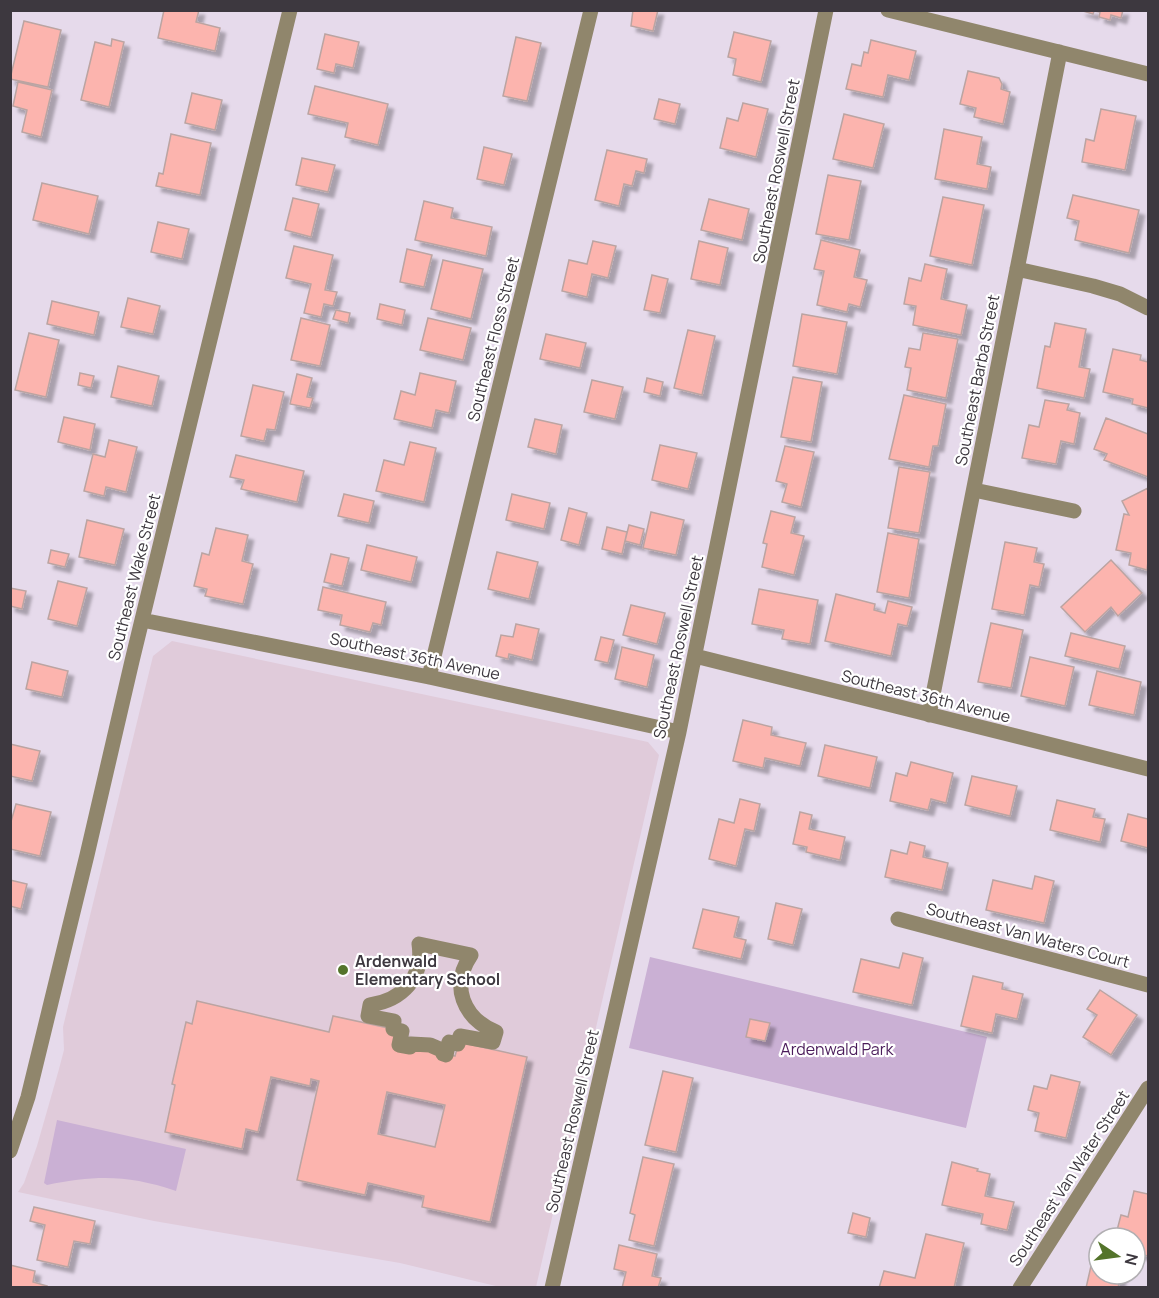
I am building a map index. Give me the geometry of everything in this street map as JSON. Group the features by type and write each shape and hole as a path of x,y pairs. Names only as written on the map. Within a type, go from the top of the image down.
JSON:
{"street":[{"name":"Southeast Wake Street","path":"10,1151 33,1074 290,10"},
{"name":"Southeast Floss Street","path":"429,677 591,10"},
{"name":"Southeast Roswell Street","path":"552,1287 679,732 826,10"},
{"path":"888,10 1149,74"},
{"name":"Southeast Barba Street","path":"929,715 1060,52"},
{"path":"1017,269 1093,286 1120,294 1149,308"},
{"path":"974,490 1074,511"},
{"name":"Southeast 36th Avenue","path":"142,620 429,677 679,732"},
{"name":"Southeast 36th Avenue","path":"695,656 1149,769"},
{"name":"Southeast Van Waters Court","path":"898,920 1149,985"},
{"path":"420,944 471,955 464,969 461,986 463,998 475,1020 496,1032 493,1042 460,1036 458,1044 448,1042 446,1054 430,1045 411,1044 410,1047 399,1045 402,1030 393,1029 394,1021 368,1016 370,1005 393,999 412,983 419,965 420,944"},
{"name":"Southeast Van Water Street","path":"1020,1287 1149,1088"}],"shaded area":[{"name":"Ardenwald Elementary School","path":"172,641 648,742 659,755 536,1287 500,1287 400,1263 154,1221 18,1192 24,1183 37,1146 64,1050 63,1027 153,656"}],"green space":[{"name":"Ardenwald Park","path":"650,957 987,1037 966,1128 629,1048"},
{"path":"57,1120 186,1149 176,1191 143,1182 112,1178 82,1179 47,1185 44,1183"}],"building":[{"path":"164,10 199,10 196,22 220,28 215,51 158,38"},
{"path":"633,10 658,10 653,31 631,26"},
{"path":"1080,10 1123,10 1121,18 1111,15 1110,20 1099,17 1100,12 1094,11 1093,14"},
{"path":"24,21 61,30 48,87 10,79"},
{"path":"734,32 771,41 761,82 733,75 736,59 728,57"},
{"path":"325,34 359,42 353,68 336,64 334,73 317,69"},
{"path":"516,37 541,43 527,101 503,96"},
{"path":"112,39 124,42 109,107 81,100 95,42 111,46"},
{"path":"871,40 916,51 909,80 888,75 883,97 846,89 852,64 861,66 864,52 868,53"},
{"path":"968,71 999,78 1002,84 1001,89 1010,92 1003,124 974,117 976,108 960,104"},
{"path":"18,82 52,90 41,137 22,132 27,110 13,106"},
{"path":"315,86 388,104 378,145 345,137 348,123 308,114"},
{"path":"192,93 222,100 215,130 185,123"},
{"path":"659,99 680,104 675,124 654,119"},
{"path":"743,103 768,109 756,157 720,148 727,118 738,121"},
{"path":"1101,109 1136,116 1125,170 1082,162 1086,139 1094,141"},
{"path":"844,114 884,124 873,168 833,159"},
{"path":"944,129 982,137 977,164 991,167 987,189 935,179"},
{"path":"171,134 211,143 200,195 156,186 159,173 163,174"},
{"path":"484,147 512,154 504,185 477,179"},
{"path":"607,150 647,159 644,173 636,171 632,186 624,184 619,206 595,200"},
{"path":"302,158 335,165 328,192 296,185"},
{"path":"828,175 861,181 849,240 816,234"},
{"path":"42,183 98,196 89,234 33,220"},
{"path":"1073,195 1139,210 1129,253 1075,240 1079,221 1067,218"},
{"path":"943,197 984,205 972,265 930,256"},
{"path":"293,198 319,204 311,237 285,230"},
{"path":"709,199 749,209 742,240 701,230"},
{"path":"424,201 453,208 451,218 492,227 486,256 415,240"},
{"path":"158,222 189,229 182,259 151,252"},
{"path":"821,240 860,250 854,277 867,280 860,307 849,304 847,312 817,305 824,271 814,269"},
{"path":"593,241 616,246 608,278 592,274 587,297 562,291 569,260 587,264"},
{"path":"699,241 728,248 720,285 691,279"},
{"path":"294,246 333,255 325,290 337,292 333,306 324,304 321,317 304,313 311,284 286,278"},
{"path":"407,249 432,255 424,287 400,282"},
{"path":"443,260 483,269 471,319 431,309"},
{"path":"925,264 947,269 941,299 967,305 961,335 913,325 916,306 904,304 909,278 921,281"},
{"path":"652,275 668,279 660,313 644,310"},
{"path":"128,298 160,306 153,334 121,327"},
{"path":"52,301 99,312 94,335 47,324"},
{"path":"380,304 405,310 402,325 377,319"},
{"path":"336,310 350,313 348,323 333,319"},
{"path":"802,314 847,322 837,374 793,366"},
{"path":"301,318 330,325 320,366 291,360"},
{"path":"428,318 471,328 463,360 420,350"},
{"path":"1055,323 1086,329 1079,367 1090,369 1084,398 1037,388 1045,346 1050,347"},
{"path":"688,330 715,336 702,395 674,388"},
{"path":"29,333 59,340 46,397 15,390"},
{"path":"923,333 958,339 946,398 907,390 911,368 905,367 909,348 920,350"},
{"path":"546,334 586,343 580,368 540,359"},
{"path":"1113,349 1141,355 1140,360 1148,362 1148,408 1132,404 1133,399 1103,392"},
{"path":"118,366 159,376 152,406 111,397"},
{"path":"80,373 94,376 91,388 78,385"},
{"path":"420,373 456,381 449,413 436,410 432,428 394,419 401,391 415,395"},
{"path":"297,374 312,378 307,397 313,398 310,408 290,404"},
{"path":"793,377 822,382 811,442 781,437"},
{"path":"647,378 663,382 660,396 644,392"},
{"path":"592,380 623,387 615,419 584,412"},
{"path":"253,385 284,392 275,430 267,429 264,441 241,436"},
{"path":"904,395 946,404 938,446 933,446 929,467 889,459"},
{"path":"1045,400 1069,404 1067,410 1080,413 1074,444 1061,441 1056,464 1022,458 1029,425 1039,427"},
{"path":"64,417 95,424 90,450 58,442"},
{"path":"1106,418 1148,434 1148,477 1104,460 1107,454 1094,449"},
{"path":"535,419 562,425 556,454 528,447"},
{"path":"109,440 137,447 126,492 106,487 104,496 84,491 93,454 105,457"},
{"path":"410,442 436,448 424,502 376,491 384,460 404,465"},
{"path":"660,445 697,453 688,489 652,480"},
{"path":"785,446 814,452 801,507 782,502 787,484 776,481"},
{"path":"236,455 304,471 297,502 241,489 244,480 230,477"},
{"path":"899,467 930,472 919,533 888,528"},
{"path":"1148,488 1147,570 1129,565 1131,553 1116,550 1124,514 1129,515 1122,501"},
{"path":"344,494 374,501 369,523 338,516"},
{"path":"512,494 550,503 544,529 506,520"},
{"path":"569,508 587,513 579,545 561,540"},
{"path":"771,511 795,517 791,533 804,536 794,575 762,567 767,544 763,543"},
{"path":"651,512 684,520 676,555 643,548"},
{"path":"87,520 124,529 115,565 79,557"},
{"path":"629,525 644,529 640,545 625,541"},
{"path":"607,527 627,532 622,554 602,549"},
{"path":"216,528 248,535 242,561 253,564 243,604 205,596 207,589 194,586 202,553 209,555"},
{"path":"888,533 919,539 909,598 877,592"},
{"path":"1005,542 1037,548 1034,562 1044,564 1039,587 1030,585 1024,615 992,609"},
{"path":"367,545 417,557 411,582 361,570"},
{"path":"51,550 69,554 65,567 48,563"},
{"path":"497,552 538,562 529,599 488,589"},
{"path":"331,554 349,558 342,586 324,582"},
{"path":"1111,560 1142,593 1118,616 1111,607 1085,632 1061,607"},
{"path":"58,581 87,588 77,626 48,619"},
{"path":"323,587 386,602 381,625 373,623 370,632 340,625 342,615 318,610"},
{"path":"10,588 26,591 22,609 10,606"},
{"path":"759,589 818,600 810,644 782,639 784,630 752,624"},
{"path":"836,594 875,604 874,610 885,613 888,601 912,607 907,626 898,624 891,656 825,641"},
{"path":"631,605 665,613 657,644 623,635"},
{"path":"991,623 1023,630 1011,688 978,682"},
{"path":"516,624 539,629 532,660 509,654 508,659 496,656 501,635 513,637"},
{"path":"1071,633 1125,646 1119,669 1065,656"},
{"path":"601,637 614,640 608,663 595,660"},
{"path":"622,647 654,655 647,687 615,679"},
{"path":"1030,657 1074,667 1065,706 1021,696"},
{"path":"32,662 68,671 62,697 26,689"},
{"path":"1097,671 1141,682 1134,715 1089,705"},
{"path":"743,720 772,727 771,735 806,743 800,766 765,758 763,768 733,761"},
{"path":"10,744 40,751 32,781 10,776"},
{"path":"825,745 877,757 870,788 818,776"},
{"path":"911,762 953,773 946,803 931,799 928,810 890,801 896,773 907,776"},
{"path":"972,776 1017,786 1010,816 965,805"},
{"path":"740,799 760,804 754,831 745,829 736,866 709,859 719,819 734,823"},
{"path":"1057,800 1095,809 1093,817 1105,819 1100,842 1050,830"},
{"path":"16,804 51,812 40,856 10,849 10,825"},
{"path":"800,812 812,815 809,829 845,837 840,860 806,852 807,847 793,844"},
{"path":"1128,814 1148,819 1148,848 1121,841"},
{"path":"910,842 925,846 923,857 948,863 942,890 885,877 891,850 907,854"},
{"path":"1035,876 1054,881 1044,923 986,910 993,880 1032,889"},
{"path":"10,880 27,884 21,909 10,906"},
{"path":"776,903 802,909 793,945 768,939"},
{"path":"703,909 739,917 734,937 746,940 741,959 693,948"},
{"path":"903,953 923,958 912,1005 853,992 861,959 899,968"},
{"path":"973,976 1003,983 1002,989 1023,994 1017,1019 996,1014 992,1033 961,1026"},
{"path":"1100,990 1137,1015 1111,1055 1083,1037 1097,1015 1087,1009"},
{"path":"197,1001 329,1032 333,1016 402,1031 411,1044 455,1056 459,1042 527,1057 490,1222 422,1207 424,1196 368,1183 365,1195 297,1180 319,1081 311,1079 310,1086 271,1077 258,1132 246,1129 242,1149 165,1132 175,1085 172,1084 186,1022 192,1024","holes":["387,1092 445,1105 435,1147 378,1134"]},
{"path":"750,1019 770,1023 765,1041 746,1037"},
{"path":"663,1071 693,1078 676,1152 645,1145"},
{"path":"1051,1075 1080,1082 1066,1138 1035,1131 1039,1113 1028,1110 1034,1086 1047,1089"},
{"path":"643,1157 674,1164 654,1246 629,1240 635,1215 630,1213"},
{"path":"952,1162 990,1174 985,1196 1014,1202 1007,1230 981,1224 983,1214 942,1205"},
{"path":"1134,1191 1148,1194 1148,1256 1147,1226 1118,1226 1121,1215 1128,1217"},
{"path":"34,1207 95,1221 90,1244 74,1241 68,1267 37,1260 45,1225 30,1221"},
{"path":"853,1213 870,1218 866,1237 848,1233"},
{"path":"926,1234 964,1243 954,1288 879,1288 884,1271 915,1278"},
{"path":"619,1245 657,1254 652,1276 661,1278 658,1288 622,1288 626,1272 614,1269"},
{"path":"10,1265 35,1271 33,1282 47,1286 46,1288 10,1288"},
{"path":"1087,1284 1087,1286 1118,1286 1118,1288 1086,1288"}],"place":[{"name":"Ardenwald Elementary School","path":"343,970"}]}
